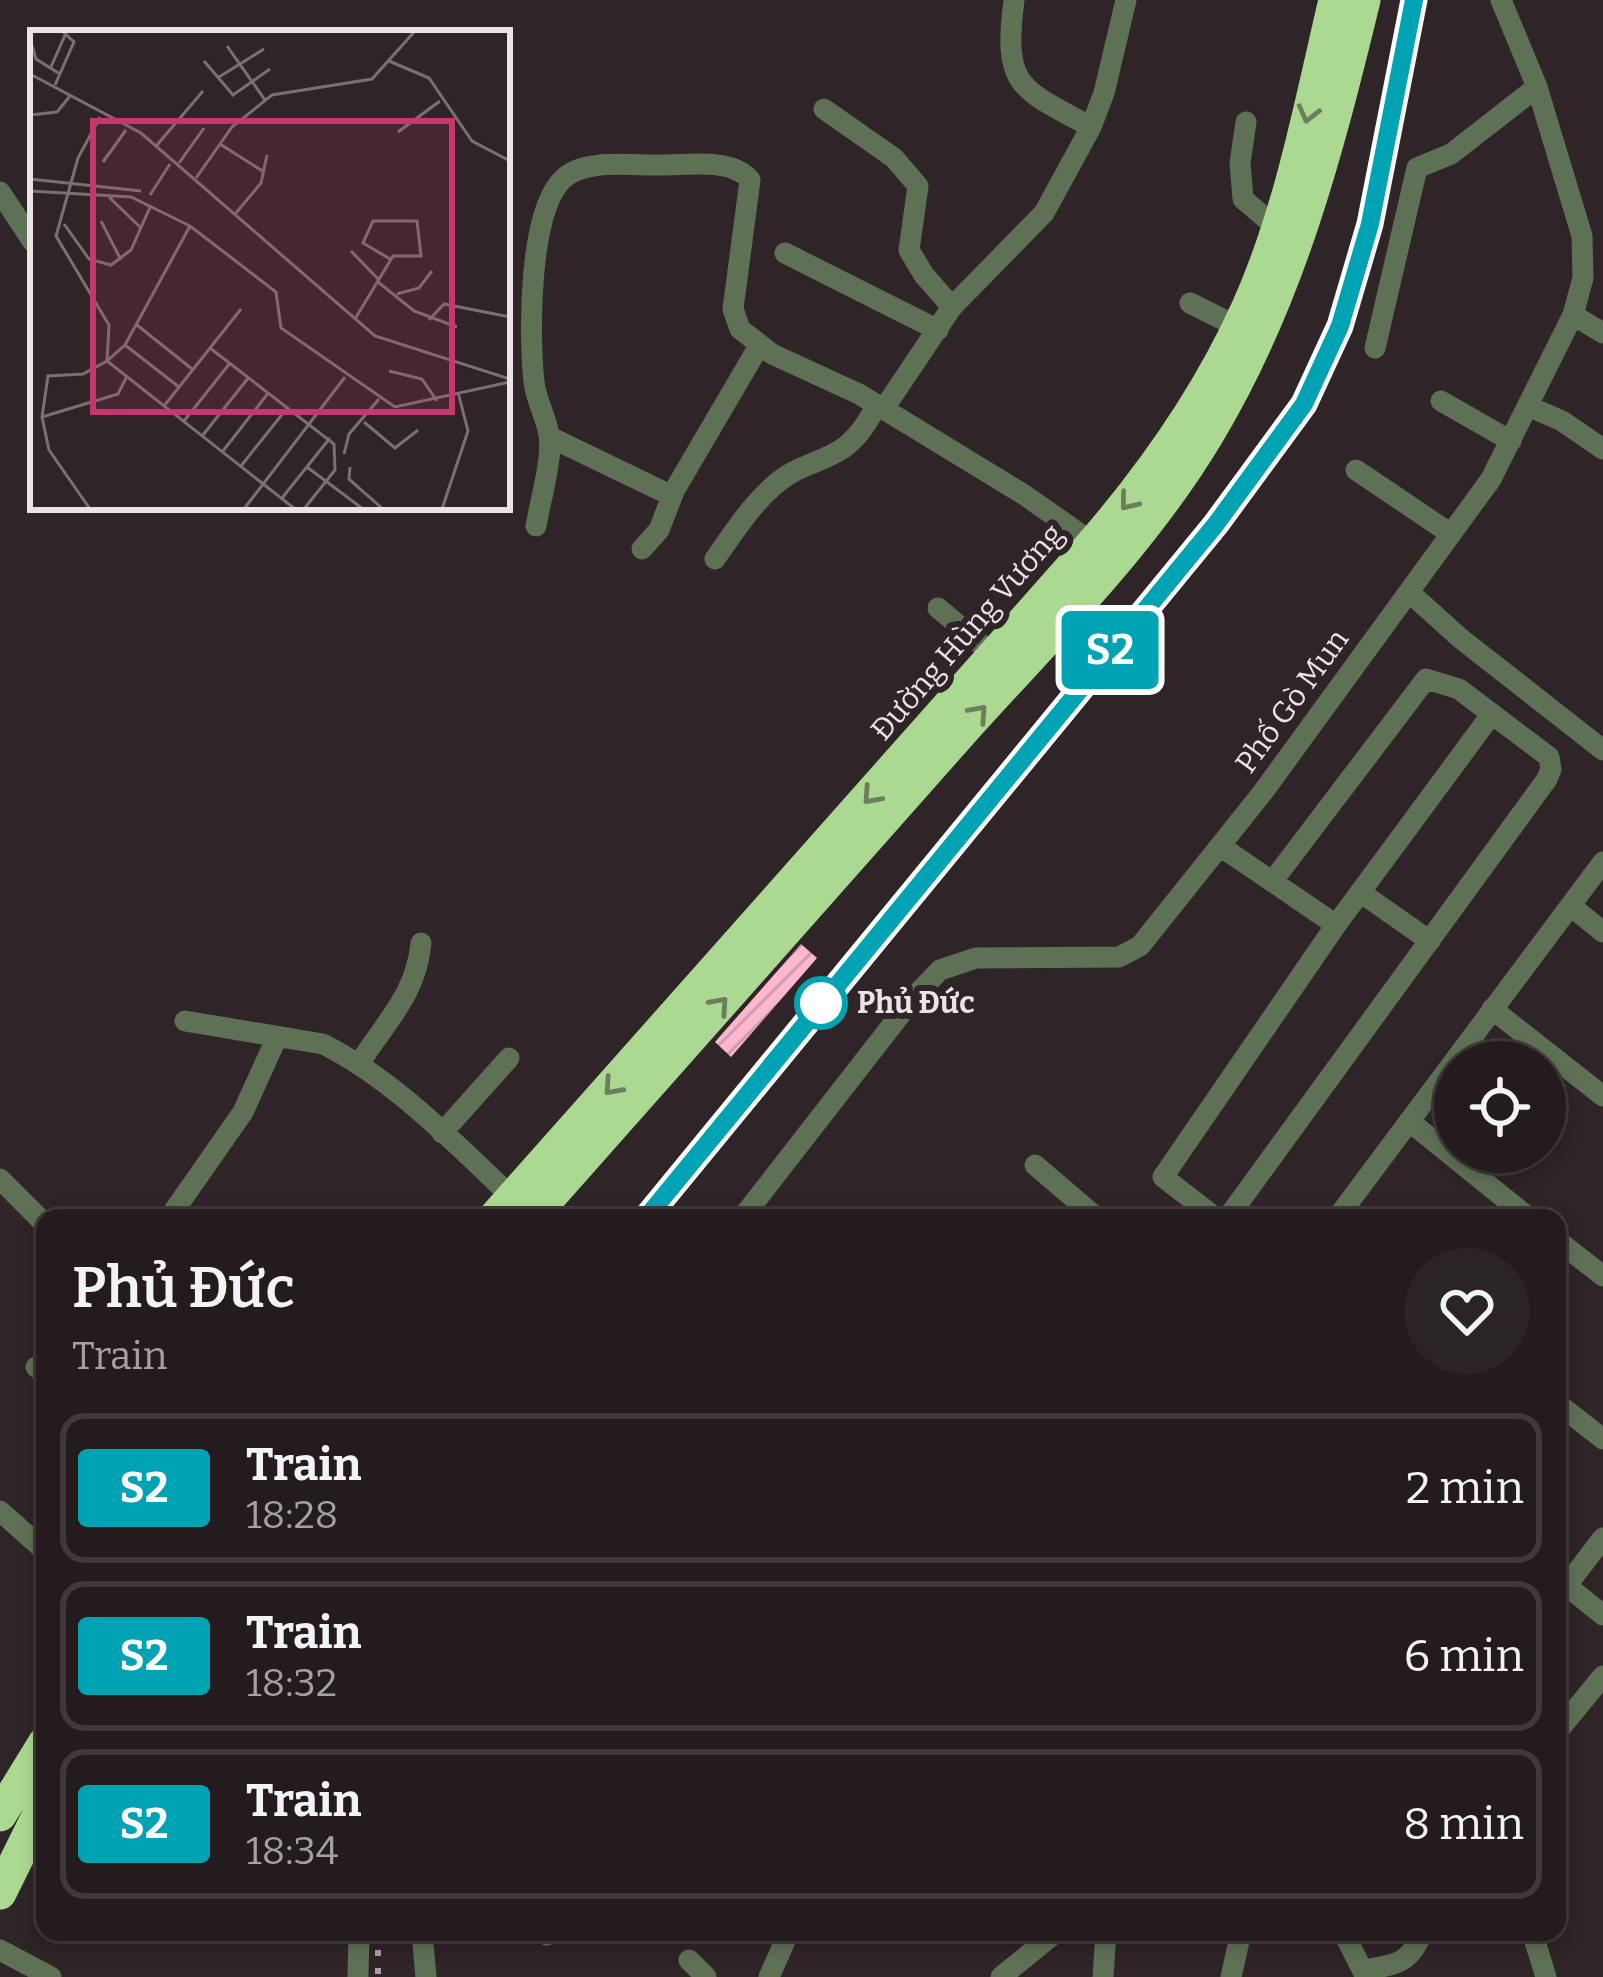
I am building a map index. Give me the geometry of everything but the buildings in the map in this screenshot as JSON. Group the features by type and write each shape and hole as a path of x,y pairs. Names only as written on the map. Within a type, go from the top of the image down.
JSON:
{"highway":[{"name":"Đường Hùng Vương","path":"514,1209 1093,543 1184,426 1238,327 1276,228 1335,0"},
{"name":"Đường Hùng Vương","path":"514,1209 1114,561 1207,436 1270,318 1291,265 1326,155 1364,0"},
{"path":"0,1815 36,1758"},
{"path":"0,1893 20,1787"}],"street":[{"path":"1014,0 1008,46 1011,68 1036,97 1091,127"},
{"path":"715,559 769,490 793,472 848,448 952,307 1044,213 1091,127 1126,0"},
{"name":"Phố Gò Mun","path":"749,1209 940,970 976,958 1129,954 1220,846 1491,478 1573,315 1583,278 1582,236 1538,87 1502,0"},
{"path":"1375,348 1417,168 1451,154 1538,87"},
{"path":"824,110 894,158 918,186 909,250 952,307"},
{"path":"1246,122 1240,163 1243,199 1276,228"},
{"path":"536,526 550,437 534,384 533,318 543,215 551,193 567,175 583,168 707,166 742,170 750,180 734,309 740,329 759,346 879,408 1023,494 1093,543"},
{"path":"0,191 30,237"},
{"path":"785,254 938,330"},
{"path":"1190,303 1238,327"},
{"path":"1573,315 1603,334"},
{"path":"642,549 659,530 674,491 759,346"},
{"path":"1441,401 1511,441"},
{"path":"1528,406 1562,421 1603,449"},
{"path":"550,437 661,493 674,491"},
{"path":"1356,470 1451,534"},
{"path":"1409,592 1603,750"},
{"path":"938,608 994,656"},
{"path":"1234,1209 1552,769 1549,757 1459,689 1426,679 1272,882"},
{"path":"1206,1209 1163,1178 1336,925 1492,715"},
{"path":"1220,846 1336,925"},
{"path":"1344,1209 1603,862"},
{"path":"1360,892 1430,941"},
{"path":"1570,907 1603,932"},
{"path":"359,1064 410,991 421,943"},
{"path":"1492,1009 1603,1096"},
{"path":"184,1022 323,1044 359,1064 442,1133 510,1209"},
{"path":"175,1209 243,1112 277,1037"},
{"path":"442,1133 508,1058"},
{"path":"1409,1121 1518,1209"},
{"path":"1035,1165 1086,1209"},
{"path":"0,1179 36,1215"},
{"path":"1566,1247 1603,1276"},
{"path":"1566,1410 1603,1439"},
{"path":"0,1510 36,1543"},
{"path":"1566,1580 1603,1538"},
{"path":"1566,1591 1603,1616"},
{"path":"1566,1721 1603,1676"},
{"path":"358,1941 358,1977"},
{"path":"423,1941 426,1977"},
{"path":"769,1977 785,1941"},
{"path":"1001,1977 1045,1941"},
{"path":"1103,1976 1105,1941"},
{"path":"1231,1977 1238,1941"},
{"path":"1348,1941 1365,1974 1401,1964 1413,1955 1418,1941"},
{"path":"1535,1941 1546,1977"},
{"path":"0,1950 50,1977"},
{"path":"689,1960 706,1977"}],"railway":[{"path":"653,1209 1216,524 1304,403 1340,326 1369,224 1414,0"},
{"path":"378,1941 378,1977"}],"train":[{"name":"S2","path":"653,1209 1216,524 1304,404 1340,326 1370,224 1414,0"}],"place":[{"name":"Phủ Đức","path":"821,1003"}]}
